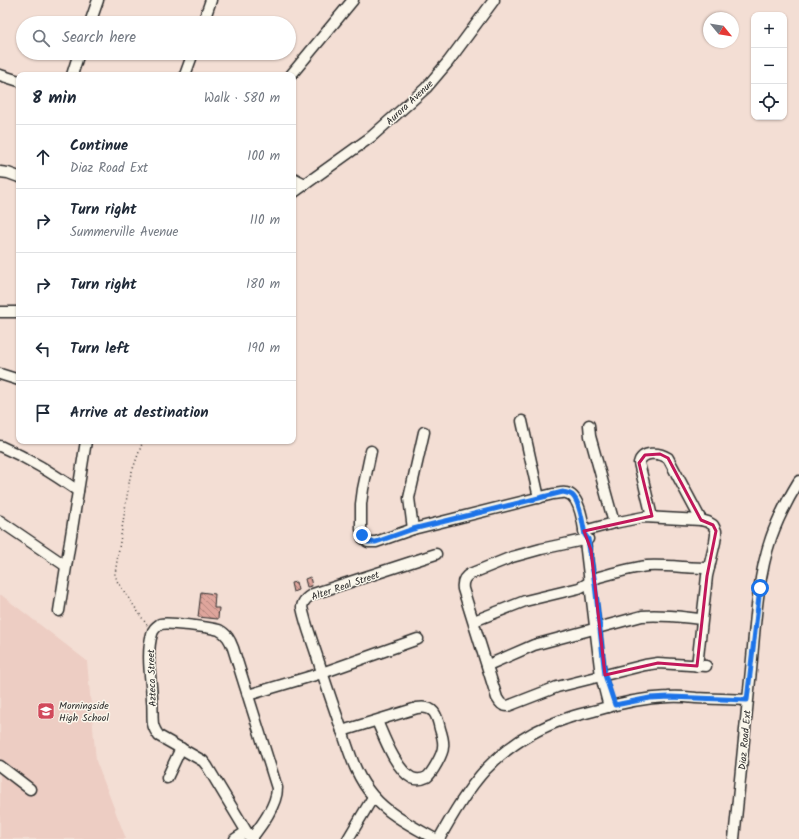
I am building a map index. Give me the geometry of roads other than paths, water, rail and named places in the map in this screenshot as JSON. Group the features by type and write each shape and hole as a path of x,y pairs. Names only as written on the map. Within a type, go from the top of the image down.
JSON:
{"street":[{"path":"92,16 98,0"},
{"path":"205,16 211,0"},
{"path":"294,72 354,0"},
{"name":"Aurora Avenue","path":"296,191 371,137 426,88 448,62 494,0"},
{"path":"73,72 77,60"},
{"path":"186,72 190,60"},
{"path":"0,75 16,80"},
{"path":"0,172 16,176"},
{"path":"296,180 305,184"},
{"path":"0,312 16,312"},
{"path":"0,374 16,379"},
{"path":"522,421 539,498"},
{"path":"589,425 590,436 614,523"},
{"path":"413,529 408,498 424,432"},
{"path":"59,611 86,444"},
{"path":"0,446 27,458 78,491"},
{"path":"370,451 361,504 361,529 363,538 368,542 376,542 413,529 563,492 573,496 578,505 586,536 603,675 612,706"},
{"path":"652,517 639,463 641,458 645,455 660,454 668,458 701,520"},
{"name":"Diaz Road Ext","path":"734,839 747,700 764,562 780,516 799,481"},
{"path":"644,517 701,520 708,522 716,530 715,542 706,576 701,619 701,666 658,663 646,665 557,687 514,704 506,706 502,704 497,698 462,584 464,579 467,576 512,557 586,536 614,523 644,517"},
{"path":"0,521 66,566"},
{"name":"Alter Real Street","path":"435,839 382,806 373,797 356,770 322,673 303,610 303,604 306,598 313,594 436,554"},
{"path":"474,621 525,601 579,588 592,580 628,570 647,566 709,568"},
{"path":"488,665 534,645 642,616 652,615 701,619"},
{"name":"Azteca Street","path":"248,695 233,648 228,636 224,632 215,629 173,624 160,624 153,629 151,634 150,672 153,722 156,732 159,736 198,757 207,766 249,837"},
{"path":"235,839 249,837 265,820 277,793 276,784 248,695 322,673 418,639"},
{"path":"439,839 462,799 487,768 511,746 527,735 547,725 565,718 650,698 670,697 747,700"},
{"path":"342,731 417,708 428,708 436,713 438,717 444,748 429,775 425,778 417,779 412,778 404,771 390,751 377,721"},
{"path":"167,778 181,748"},
{"path":"0,766 30,789"},
{"path":"348,839 373,797"}],"place":[{"name":"Morningside High School","path":"46,711"}]}
